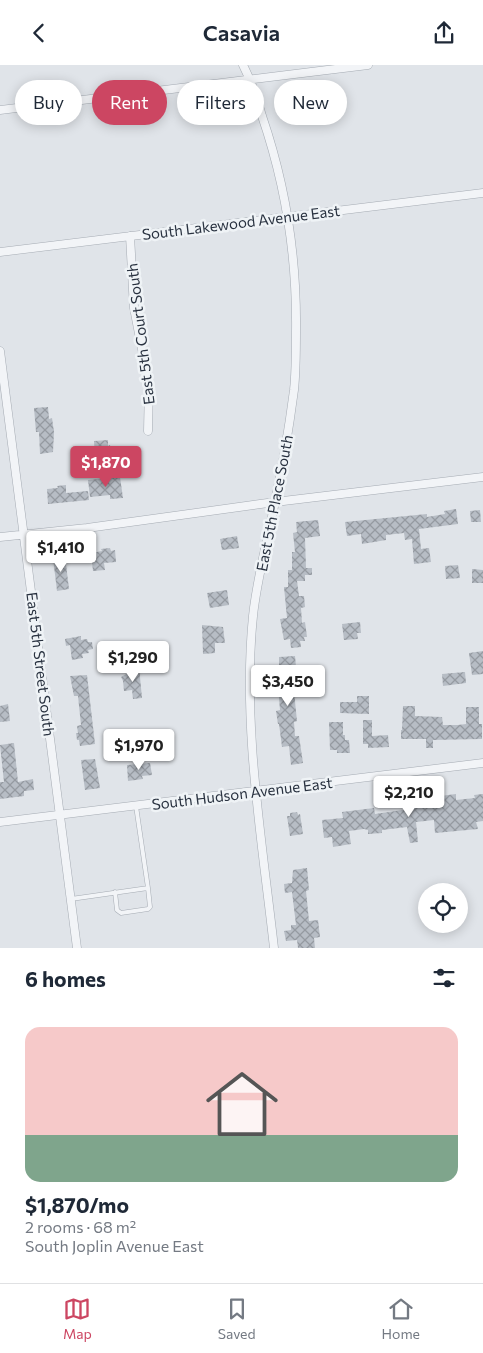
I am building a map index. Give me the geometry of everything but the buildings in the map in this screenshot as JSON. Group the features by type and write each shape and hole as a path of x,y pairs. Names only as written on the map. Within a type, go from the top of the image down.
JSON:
{"street":[{"name":"East 5th Place South","path":"244,65 269,136 282,181 289,217 297,293 294,389 253,616 250,712 256,790 274,948"},
{"path":"0,109 368,65"},
{"name":"South Lakewood Avenue East","path":"0,252 483,193"},
{"name":"East 5th Court South","path":"130,236 134,308 149,385 148,431"},
{"name":"East 5th Street South","path":"0,351 77,948"},
{"path":"0,537 483,477"},
{"name":"South Hudson Avenue East","path":"0,822 483,763"}],"lane":[{"path":"115,892 117,910 121,913 148,909 150,907 136,806"},
{"path":"71,899 148,888"}]}
